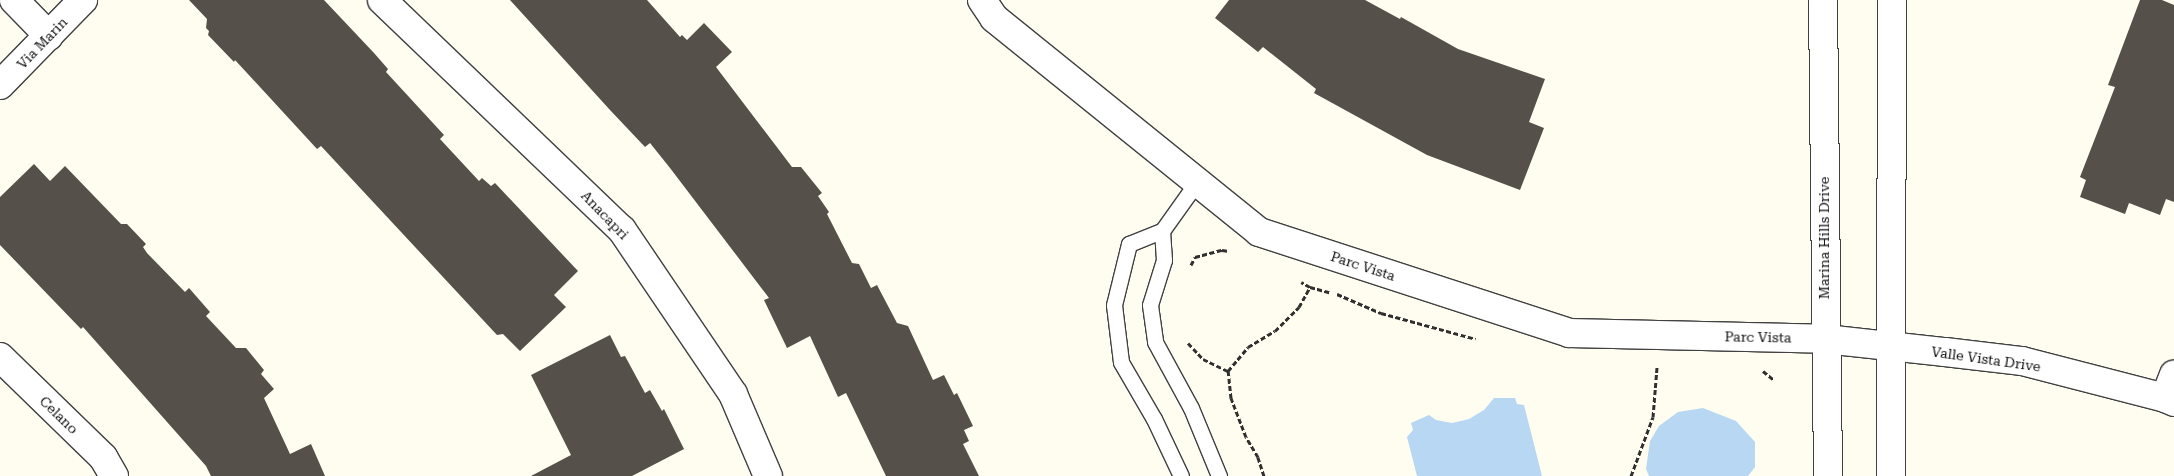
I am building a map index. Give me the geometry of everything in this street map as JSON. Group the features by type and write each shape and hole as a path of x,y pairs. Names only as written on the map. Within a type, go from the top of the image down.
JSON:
{"street":[{"path":"14,0 49,36"},
{"name":"Via Marin","path":"0,85 83,0"},
{"name":"Anacapri","path":"382,0 622,230 733,394 768,476"},
{"name":"Parc Vista","path":"982,0 994,18 1259,232 1569,333 1825,339"},
{"name":"Marina Hills Drive","path":"1822,0 1828,476"},
{"path":"1891,476 1892,0"},
{"name":"Valle Vista Drive","path":"1825,339 2022,361 2171,391"},
{"name":"Celano","path":"0,357 103,457 114,476"}],"lane":[{"path":"1182,476 1154,419 1121,362 1114,305 1129,244 1162,231 1197,182"},
{"path":"1162,231 1164,260 1150,305 1155,342 1191,408 1220,476"}],"path":[{"path":"1186,272 1196,257 1222,250 1238,253"},
{"path":"1264,476 1258,457 1246,437 1230,398 1228,371 1248,346 1275,331 1300,306 1310,287 1293,278"},
{"path":"1183,338 1203,359 1228,371"},
{"path":"1631,476 1654,417 1657,365 1665,365"},
{"path":"1761,369 1774,380"}],"water":[{"path":"1494,398 1515,398 1517,404 1524,405 1542,476 1417,476 1407,437 1413,430 1411,423 1429,415 1436,420 1452,423 1469,419 1484,410"},
{"path":"1703,408 1736,421 1755,442 1755,467 1748,476 1649,476 1646,469 1650,441 1659,426 1678,412"}],"building":[{"path":"189,0 324,0 388,69 386,72 444,135 440,139 479,181 482,178 491,186 495,183 578,271 554,295 566,307 520,351 503,334 497,335 321,146 317,149 235,60 234,62 208,35 209,31 206,28 207,19"},
{"path":"510,0 647,0 680,37 682,35 687,40 704,23 732,52 716,67 792,167 801,167 822,193 818,196 829,212 827,214 852,263 859,264 871,288 877,285 897,323 908,326 933,380 944,375 954,395 957,393 973,426 964,430 969,441 963,444 979,476 886,476 846,393 838,397 810,336 787,348 764,300 769,298 670,168 650,143 645,147"},
{"path":"1229,0 1365,0 1400,19 1401,17 1458,49 1545,79 1529,122 1544,128 1520,190 1427,155 1314,93 1316,89 1263,47 1258,52 1215,18"},
{"path":"2140,0 2162,0 2174,5 2174,202 2166,199 2160,215 2129,203 2125,214 2080,197 2086,180 2080,177 2115,87 2108,85"},
{"path":"34,164 50,181 65,166 121,224 127,224 146,244 143,247 147,253 185,292 189,288 210,312 206,316 236,348 246,348 264,370 261,374 274,389 264,398 290,454 311,444 325,476 211,476 206,466 83,327 81,329 0,245 0,197"},
{"path":"610,335 621,357 625,356 645,393 650,390 662,411 664,409 684,449 632,476 531,476 571,455 531,375"}]}
